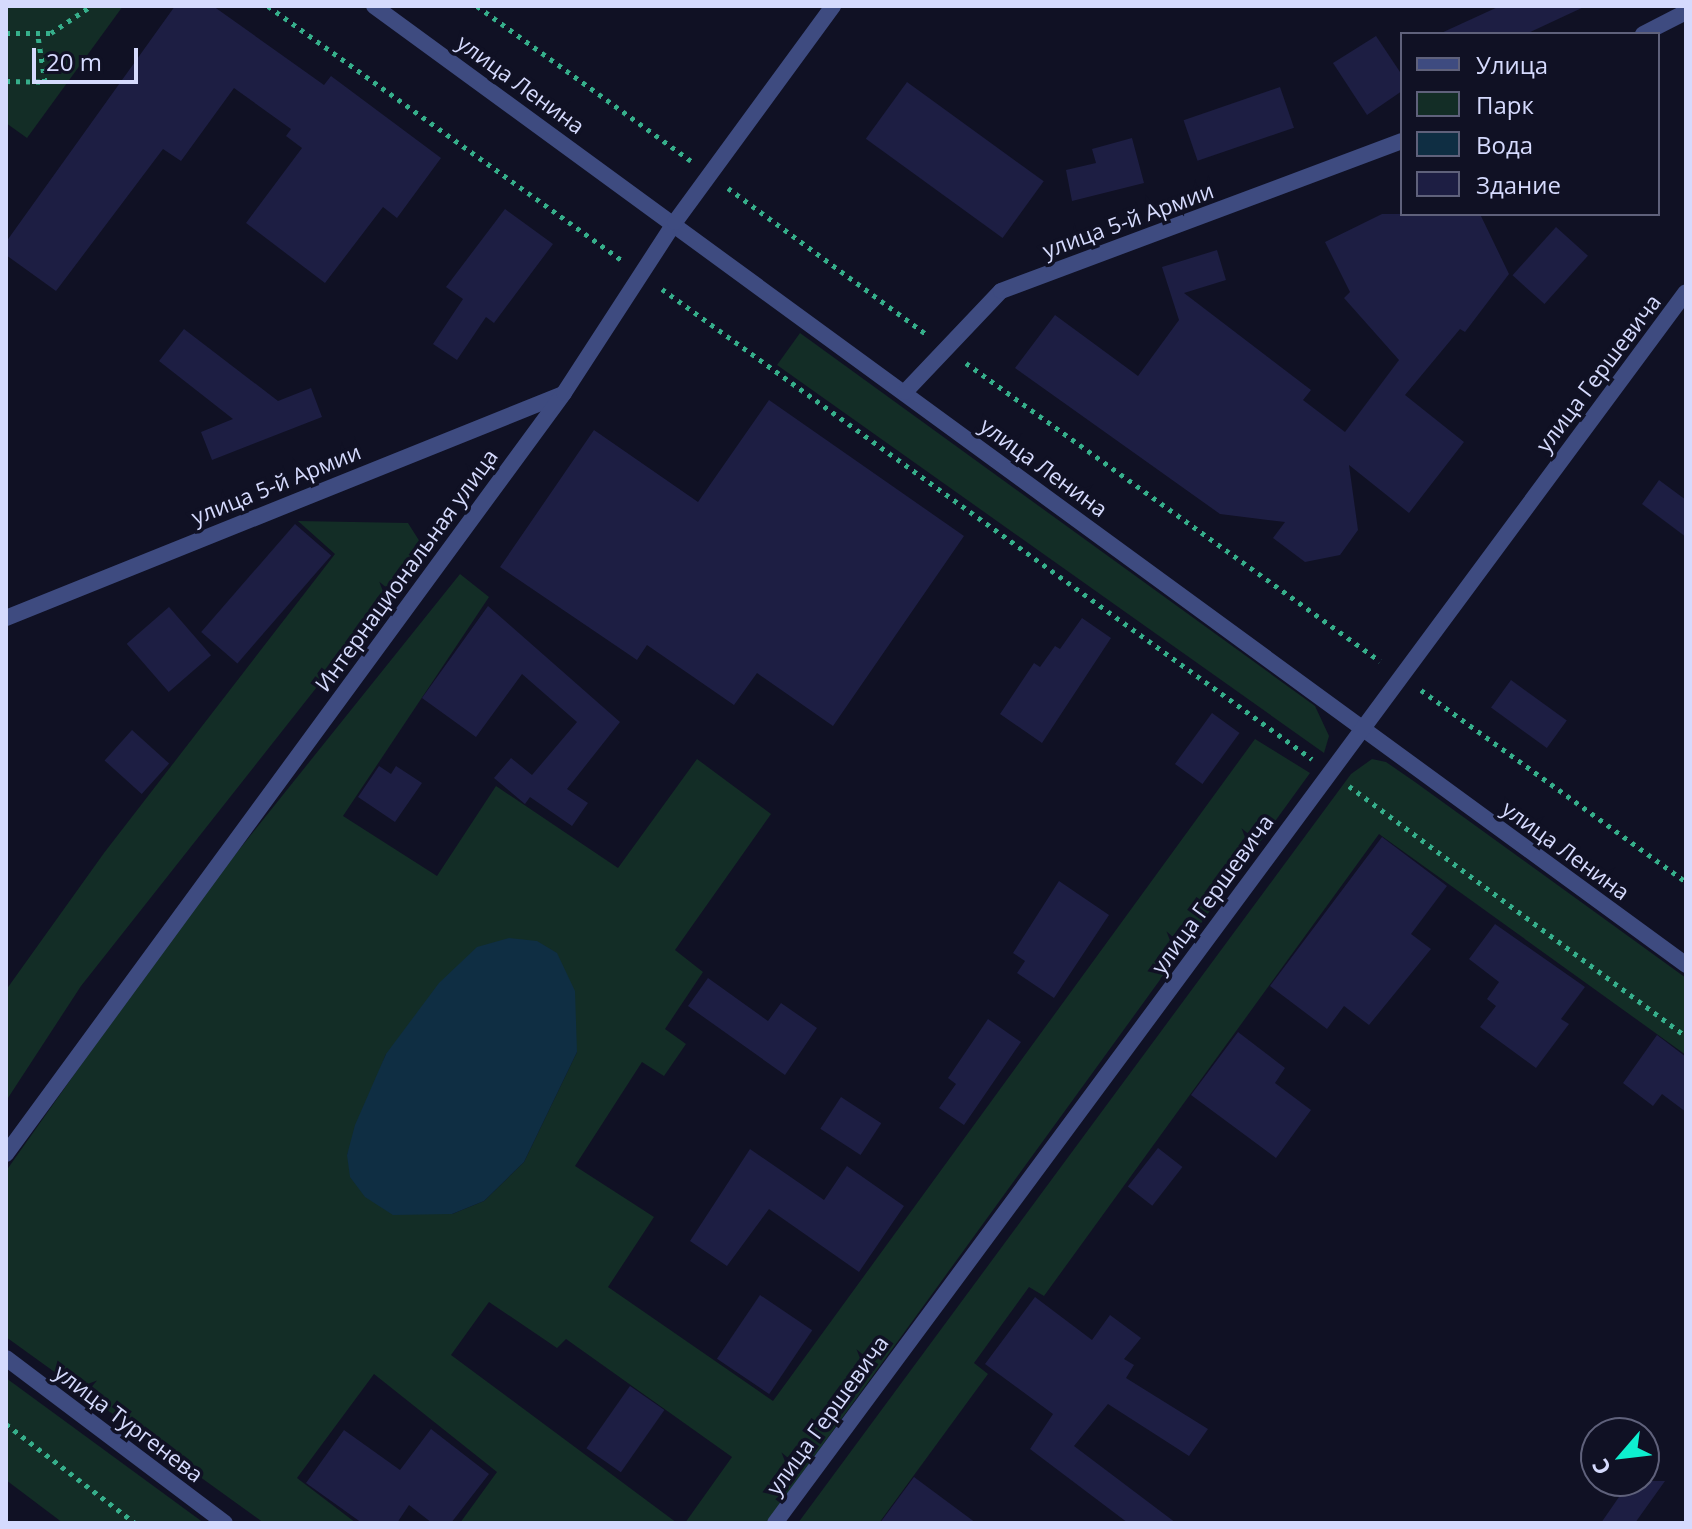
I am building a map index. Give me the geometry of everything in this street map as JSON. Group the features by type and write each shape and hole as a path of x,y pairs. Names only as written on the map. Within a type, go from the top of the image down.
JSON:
{"street":[{"name":"улица Ленина","path":"374,6 675,222 1686,965"},
{"name":"Интернациональная улица","path":"6,1154 564,393 675,222 833,6"},
{"path":"1647,32 1686,12"},
{"name":"улица 5-й Армии","path":"905,392 1001,291 1400,142"},
{"name":"улица Гершевича","path":"775,1523 1686,292"},
{"name":"улица 5-й Армии","path":"6,618 564,393"},
{"name":"улица Тургенева","path":"6,1358 225,1523"}],"path":[{"path":"6,33 38,36 65,28 91,6"},
{"path":"268,6 1330,772 1686,1036"},
{"path":"477,6 1686,882"},
{"path":"6,81 45,82 38,36"},
{"path":"6,1424 135,1523"}],"green space":[{"path":"6,6 123,6 27,138 6,123"},
{"path":"800,333 1315,706 1329,736 1324,753 777,365"},
{"path":"298,521 408,523 425,550 81,986 6,1101 6,990 104,853 335,554"},
{"path":"460,574 489,597 343,816 437,876 496,786 618,868 697,759 771,814 675,950 703,972 665,1029 686,1044 664,1076 642,1062 575,1166 654,1217 608,1287 773,1401 1255,739 1310,773 766,1523 685,1523 732,1457 566,1339 557,1348 489,1302 451,1355 677,1523 460,1523 497,1472 374,1374 297,1478 356,1523 264,1523 6,1337 6,1171 189,912","holes":["577,1052 524,1162 484,1201 452,1214 347,1155 386,1054"]},
{"path":"1372,759 1386,762 1415,782 1686,978 1686,1055 1379,834 1044,1296 1029,1287 974,1363 988,1374 879,1523 798,1523 1351,774"},
{"path":"6,1378 204,1523 63,1523 6,1480"}],"water":[{"path":"509,938 537,941 557,953 575,991 577,1052 524,1162 484,1201 452,1214 393,1215 365,1197 350,1177 347,1155 355,1125 386,1054 439,983 477,947"}],"building":[{"path":"175,6 213,6 324,85 331,76 441,158 397,218 383,207 325,283 246,223 302,148 286,136 291,129 234,88 181,161 163,149 56,291 6,255 6,242"},
{"path":"1500,6 1586,6 1530,32 1443,32"},
{"path":"1376,36 1400,72 1400,92 1367,115 1333,63"},
{"path":"907,82 1044,181 1003,238 866,139"},
{"path":"1280,87 1294,128 1198,161 1184,120"},
{"path":"1132,138 1144,183 1072,201 1066,170 1096,163 1092,149"},
{"path":"505,209 553,244 494,323 486,317 457,360 433,344 463,299 446,287"},
{"path":"1382,214 1481,216 1509,274 1465,332 1460,329 1405,395 1464,442 1409,513 1349,465 1358,530 1340,555 1305,562 1273,538 1285,522 1220,514 1015,368 1055,315 1138,376 1179,320 1162,267 1217,250 1226,280 1184,293 1311,390 1303,400 1345,432 1399,360 1344,298 1350,292 1325,242"},
{"path":"1556,227 1588,256 1544,304 1513,275"},
{"path":"184,329 278,401 311,388 322,417 212,460 201,432 233,419 159,361"},
{"path":"769,400 964,536 833,726 757,673 734,705 647,645 637,660 500,567 594,430 698,502"},
{"path":"1659,480 1686,500 1686,537 1642,504"},
{"path":"295,524 331,555 237,663 201,632"},
{"path":"488,606 620,722 567,789 588,803 572,826 530,797 525,804 494,778 511,758 532,775 577,722 522,674 476,737 422,698"},
{"path":"169,607 211,655 169,692 127,644"},
{"path":"1082,618 1111,638 1042,743 1000,714 1034,663 1040,667 1055,646 1060,649"},
{"path":"1511,680 1567,721 1547,748 1491,708"},
{"path":"1212,713 1240,733 1202,784 1175,764"},
{"path":"132,730 169,763 142,794 105,760"},
{"path":"379,766 391,774 396,766 422,783 395,822 358,797"},
{"path":"1382,837 1447,886 1411,934 1431,949 1369,1025 1344,1006 1327,1029 1270,986"},
{"path":"1059,881 1109,915 1054,998 1017,973 1025,961 1013,953"},
{"path":"1495,924 1585,987 1561,1019 1569,1024 1536,1068 1480,1027 1496,1006 1487,999 1499,982 1469,959"},
{"path":"708,978 768,1021 781,1003 817,1028 785,1075 688,1006"},
{"path":"988,1019 1021,1042 964,1125 939,1108 956,1084 948,1078"},
{"path":"1238,1032 1285,1068 1275,1083 1311,1110 1276,1158 1191,1095"},
{"path":"1657,1035 1686,1057 1686,1112 1662,1094 1653,1106 1623,1083"},
{"path":"841,1097 881,1123 861,1155 820,1129"},
{"path":"1158,1148 1182,1167 1152,1206 1128,1187"},
{"path":"750,1149 824,1200 847,1166 904,1206 859,1272 769,1209 727,1266 690,1241"},
{"path":"760,1295 812,1330 769,1394 717,1359"},
{"path":"1035,1297 1092,1340 1110,1315 1141,1338 1124,1359 1134,1365 1126,1378 1208,1429 1189,1456 1108,1404 1074,1446 1176,1523 1128,1523 1030,1449 1053,1414 985,1364"},
{"path":"630,1386 664,1410 621,1472 586,1448"},
{"path":"431,1429 489,1474 451,1523 432,1523 409,1505 397,1523 362,1523 306,1483 344,1430 400,1470"},
{"path":"914,1477 976,1523 880,1523"},
{"path":"1619,1497 1654,1497 1635,1523 1601,1523"}]}
